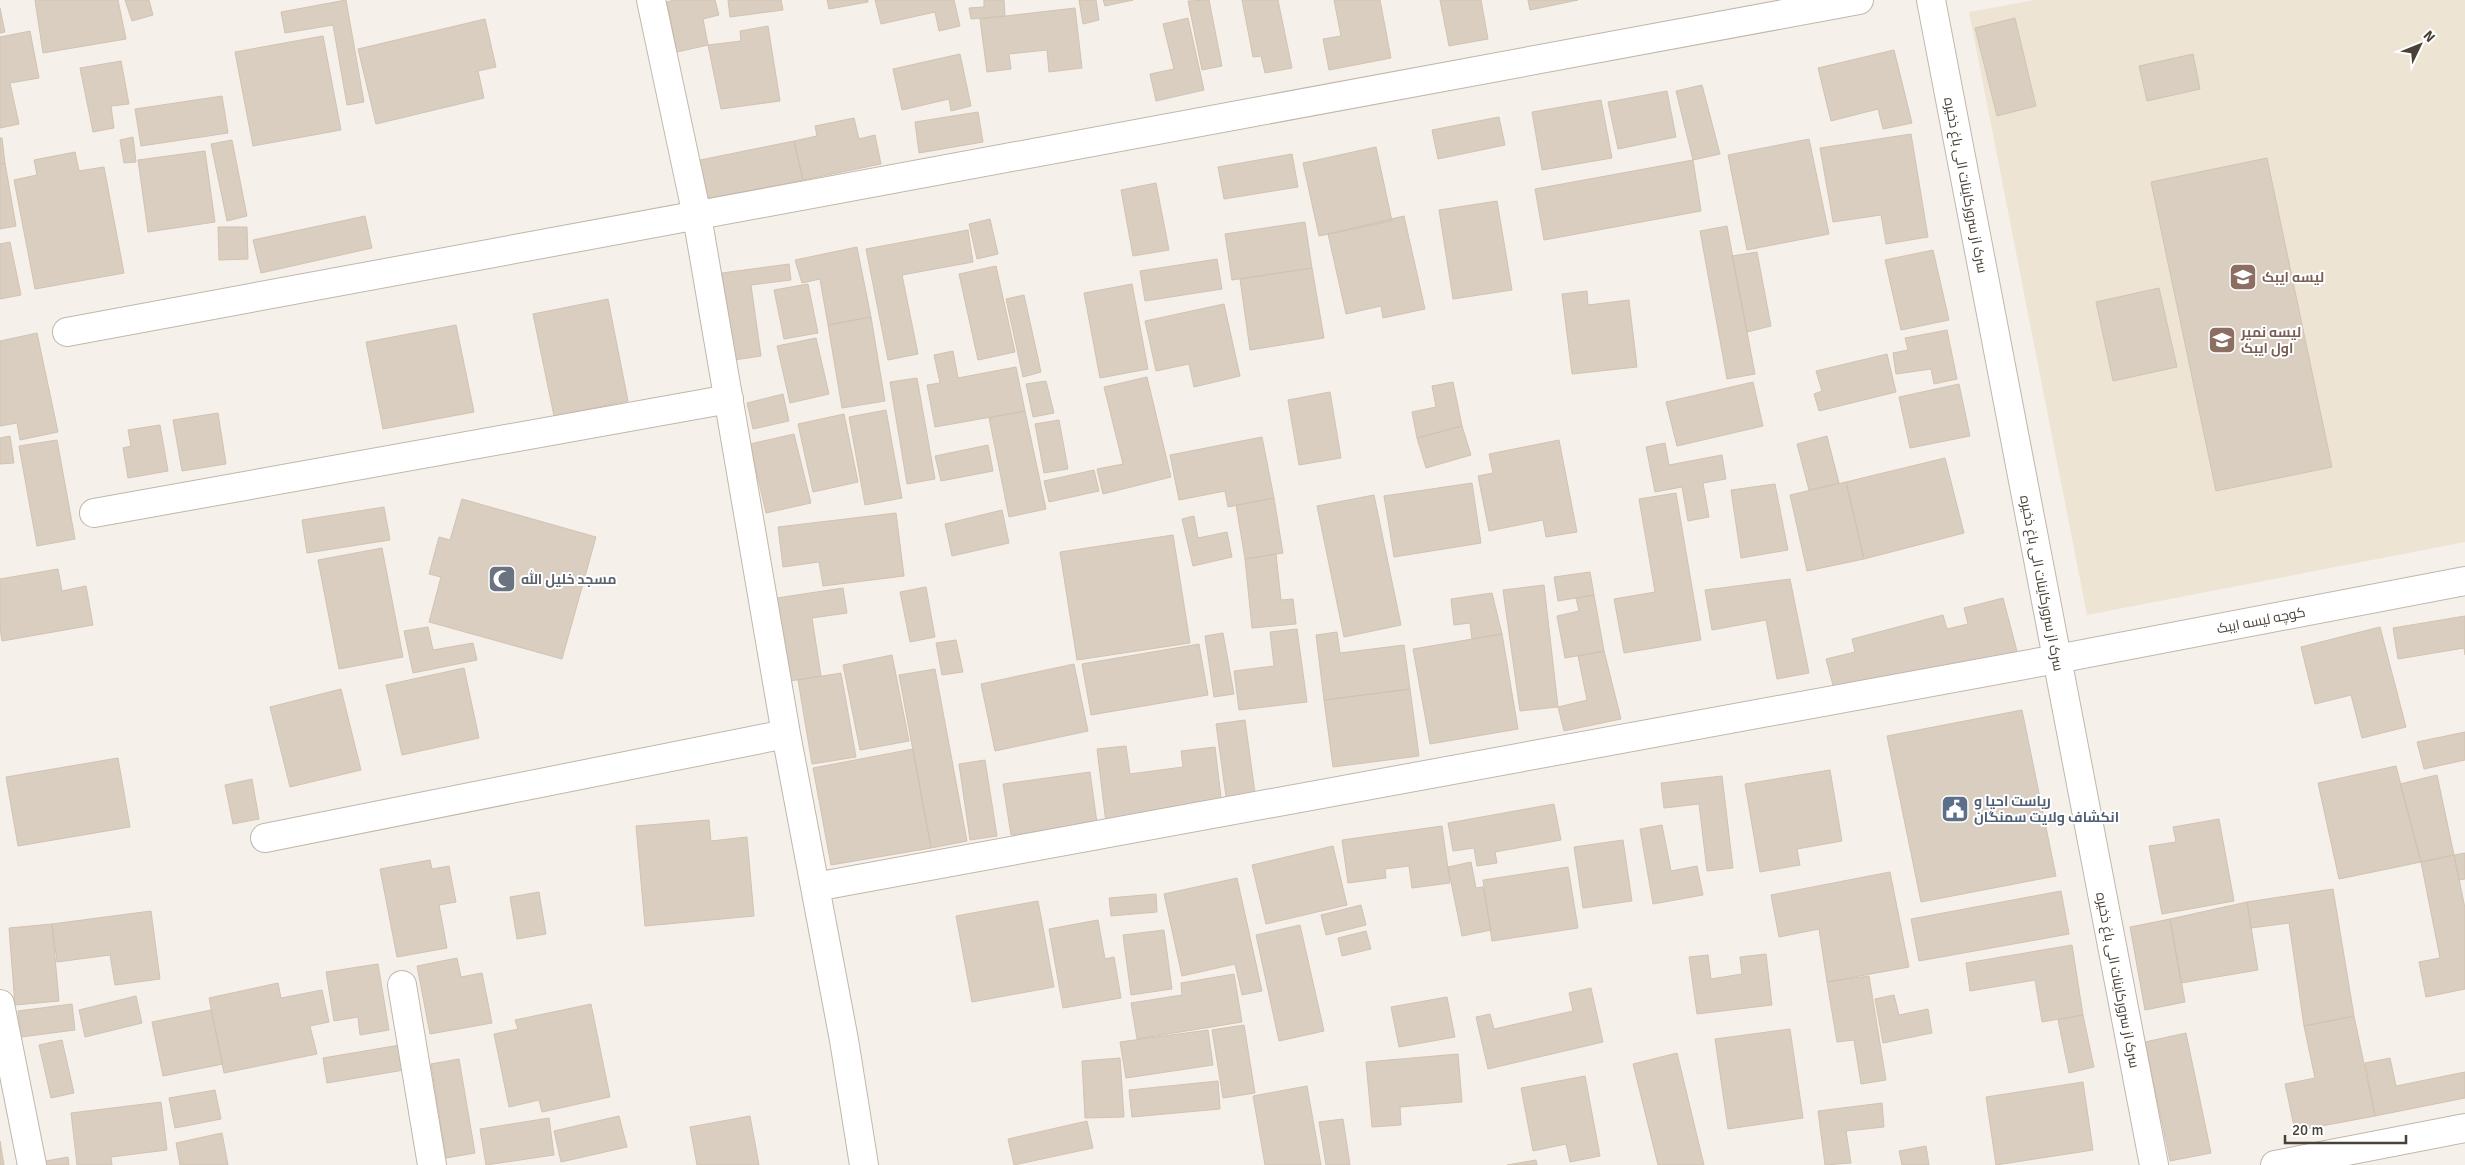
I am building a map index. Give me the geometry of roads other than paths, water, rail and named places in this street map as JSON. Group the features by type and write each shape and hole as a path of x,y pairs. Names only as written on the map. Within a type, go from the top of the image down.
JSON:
{"street":[{"path":"651,0 697,216 786,734 844,1040 864,1165"},
{"path":"67,332 1859,0"},
{"name":"سرک از سرورکاینات الی باغ ذخیره","path":"1931,0 2154,1165"},
{"path":"94,513 729,399"},
{"name":"کوچه لیسه ایبک","path":"815,887 2057,660 2465,581"},
{"path":"265,838 786,734"},
{"path":"402,985 432,1165"},
{"path":"0,1004 32,1165"},
{"path":"2275,1165 2465,1128"}],"place":[{"name":"لیسه ایبک","path":"2243,277"},
{"name":"لیسه نمیر اول ایبک","path":"2222,340"},
{"name":"مسجد خلیل الله","path":"502,579"},
{"name":"ریاست احیا و انکشاف ولایت سمنگان","path":"1955,809"}]}
